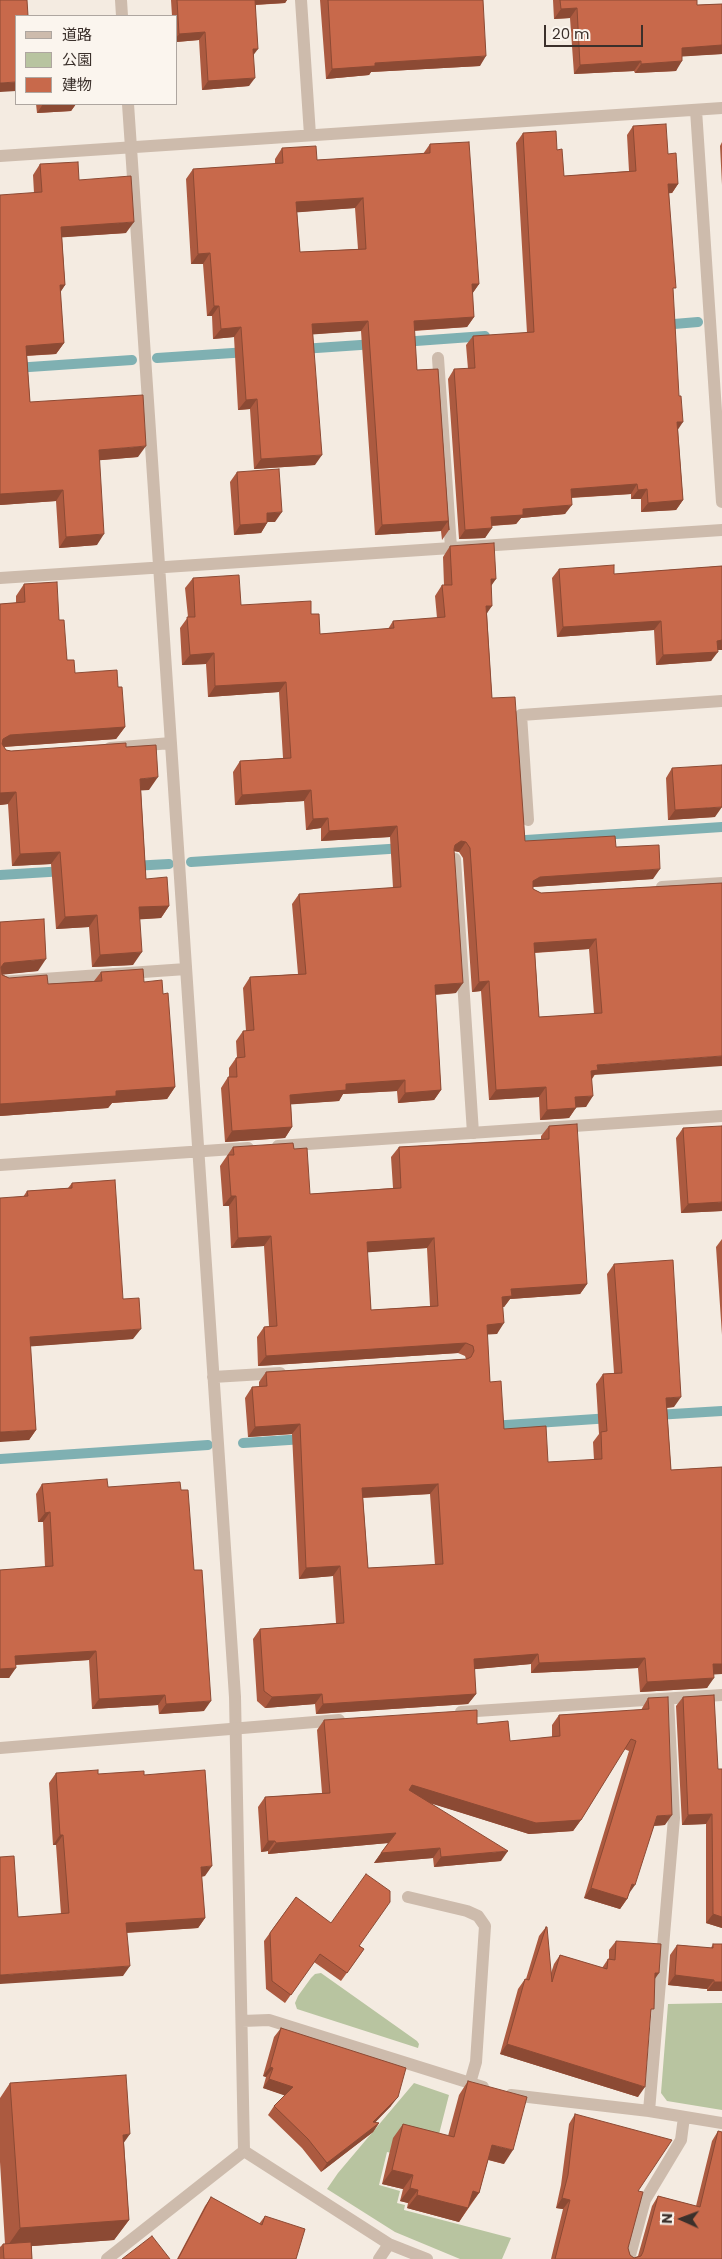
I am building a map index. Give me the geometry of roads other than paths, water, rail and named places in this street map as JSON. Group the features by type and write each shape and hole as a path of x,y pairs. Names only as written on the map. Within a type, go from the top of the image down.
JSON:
{"street":[{"path":"121,0 122,15"},
{"path":"301,0 310,135"},
{"path":"128,105 236,1728 244,2151"},
{"path":"0,156 722,108"},
{"path":"696,110 722,502"},
{"path":"438,358 451,548"},
{"path":"0,578 722,530"},
{"path":"528,820 521,715 722,701"},
{"path":"101,748 171,743"},
{"path":"455,859 473,1133"},
{"path":"652,887 722,883"},
{"path":"0,982 186,969"},
{"path":"0,1164 722,1116"},
{"path":"213,1377 292,1372"},
{"path":"444,1714 722,1695"},
{"path":"649,2111 674,1818 668,1699"},
{"path":"0,1748 356,1719"},
{"path":"408,1897 467,1911 478,1916 484,1926 476,2062 470,2083"},
{"path":"242,2021 269,2020 496,2091 722,2122"},
{"path":"629,2259 645,2200 681,2140 684,2116"},
{"path":"244,2151 389,2244 427,2259"},
{"path":"108,2259 244,2151"},
{"path":"379,2259 389,2244"}],"waterway":[{"path":"662,325 698,322"},
{"path":"402,342 485,336"},
{"path":"302,349 375,344"},
{"path":"157,358 248,352"},
{"path":"0,369 132,360"},
{"path":"511,841 722,827"},
{"path":"191,862 404,848"},
{"path":"132,866 169,864"},
{"path":"0,875 65,871"},
{"path":"656,1415 722,1411"},
{"path":"491,1426 611,1418"},
{"path":"243,1443 304,1439"},
{"path":"0,1459 208,1445"}]}
